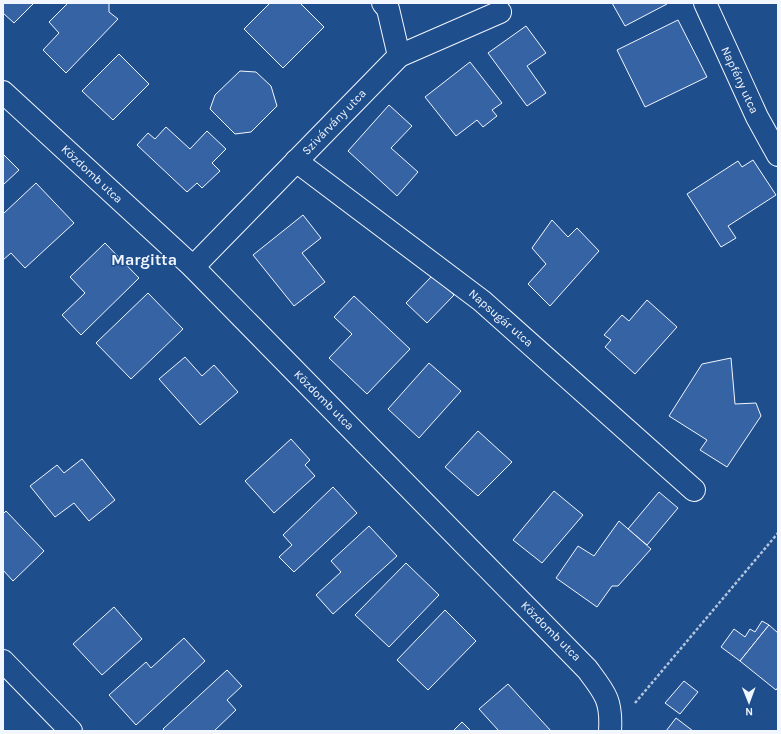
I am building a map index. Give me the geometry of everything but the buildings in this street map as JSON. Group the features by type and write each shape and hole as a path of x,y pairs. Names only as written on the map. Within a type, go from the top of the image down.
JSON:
{"street":[{"path":"383,3 388,9 399,56"},
{"name":"Napfény utca","path":"705,3 757,117 778,155"},
{"name":"Szivárvány utca","path":"193,267 399,56 500,12"},
{"name":"Közdomb utca","path":"3,92 193,267 587,669 605,692 611,712 610,731"},
{"name":"Napsugár utca","path":"296,161 482,300 694,490"},
{"path":"3,661 71,731"}],"path":[{"path":"632,707 778,533"}],"district":[{"name":"Margitta","path":"144,259"}]}
